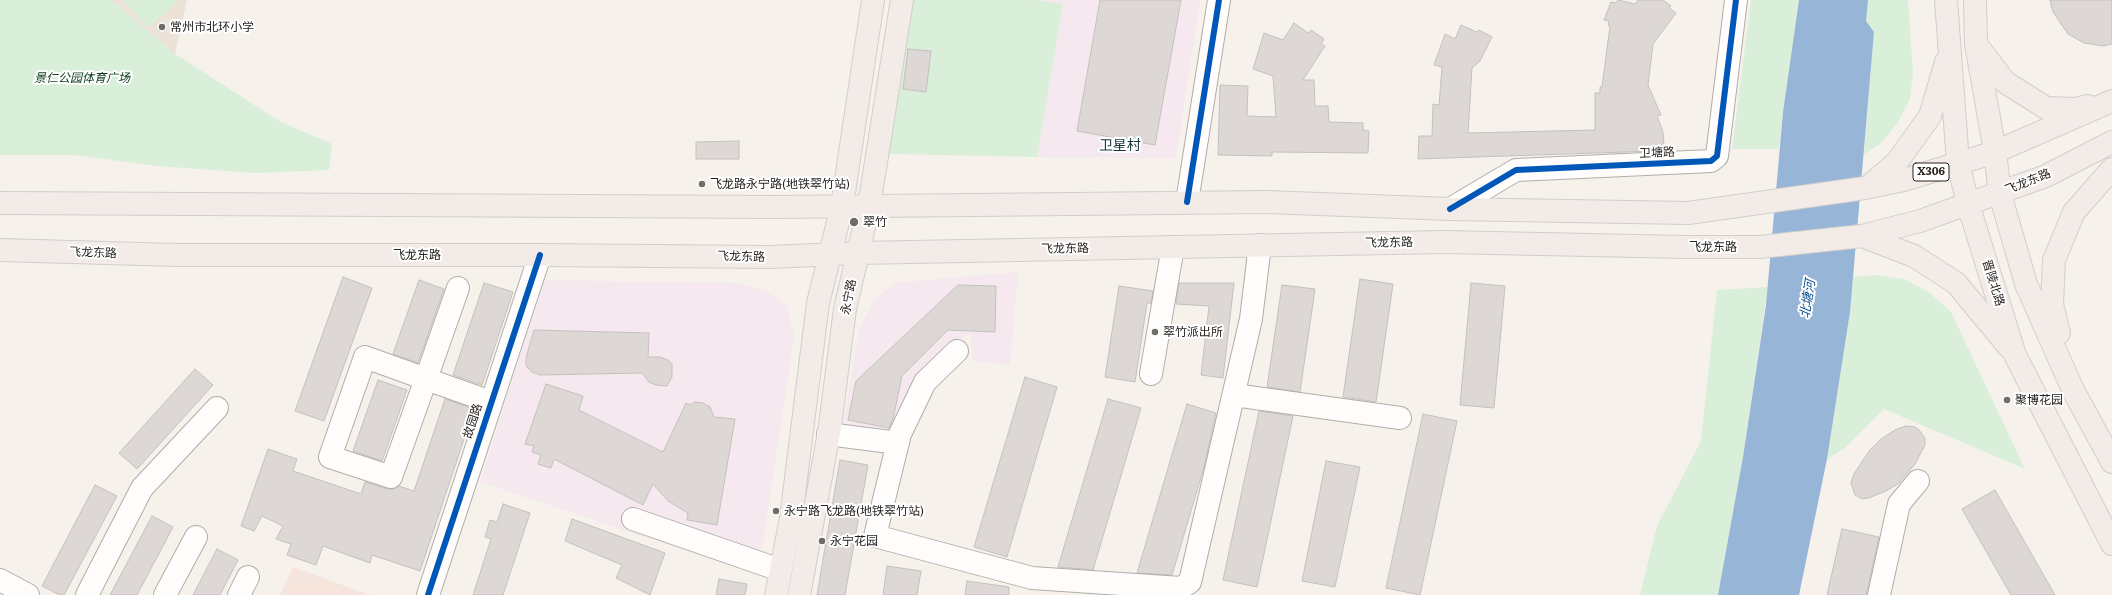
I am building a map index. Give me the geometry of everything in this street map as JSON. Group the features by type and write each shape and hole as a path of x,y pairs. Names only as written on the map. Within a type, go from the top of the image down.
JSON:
{"main road":[{"path":"776,595 791,518 818,303 842,206 873,0"},
{"name":"永宁路","path":"799,595 828,434 845,309 869,206 902,0"},
{"name":"晋陵北路","path":"1946,0 1958,163 1968,204 2015,355 2112,544"},
{"path":"1975,0 1976,44 1996,152 2000,194 2026,284 2073,390 2112,462"},
{"path":"1976,44 2005,82 2046,108 2076,109 2112,100"},
{"path":"0,203 769,207 1267,202 1450,209 1688,213 1865,188 1897,162 1930,116 1950,47"},
{"name":"X306","path":"1865,188 1904,180 1996,152 2112,100"},
{"name":"飞龙东路","path":"0,250 178,255 540,254 771,257 858,253 1444,242 1760,247 1862,236 1920,220 2000,194 2046,176 2112,142"},
{"path":"2073,390 2052,304 2054,260 2074,212 2112,169"},
{"path":"1862,236 1914,256 1956,283 2015,355"}],"street":[{"path":"1187,202 1219,0"},
{"name":"卫塘路","path":"1450,209 1516,170 1711,161 1717,156 1736,0"},
{"path":"957,351 925,382 900,434 875,536 1032,578 1181,588 1190,582 1234,395 1251,319 1260,245"},
{"path":"1151,374 1173,247"},
{"name":"故园路","path":"428,595 540,254"},
{"path":"458,288 426,379 392,477 330,457 365,357 426,379 491,402"},
{"path":"1234,395 1400,418"},
{"path":"87,595 142,488 217,408"},
{"path":"828,434 898,443"},
{"path":"1879,595 1899,504 1918,481"},
{"path":"633,519 780,570"},
{"path":"165,595 196,537"},
{"path":"0,580 28,595"}],"shaded area":[{"name":"常州市北环小学","path":"111,0 187,0 175,54"},
{"path":"1038,0 1200,0 1176,158 1037,157 1063,4"},
{"path":"1018,272 1010,365 972,361 971,334 952,342 914,377 893,434 842,427 860,327 873,302 894,283"},
{"path":"544,280 738,283 767,292 787,306 794,337 758,575 480,482"},
{"path":"293,567 370,595 280,595"}],"green space":[{"name":"景仁公园体育广场","path":"0,0 111,0 175,54 281,122 332,144 329,170 256,173 157,166 74,155 0,155"},
{"path":"123,0 177,0 178,1 148,28"},
{"path":"912,0 1038,0 1063,4 1037,157 891,154 883,145"},
{"path":"1751,0 1799,0 1779,149 1732,149"},
{"path":"1868,0 1908,0 1913,72 1910,99 1897,124 1880,144 1864,154 1874,32 1866,22"},
{"path":"1877,275 1904,279 1930,293 1951,312 2025,469 1884,409 1845,448 1827,459 1850,312 1853,277"},
{"path":"1768,287 1743,457 1718,595 1640,595 1657,526 1701,441 1717,290"}],"water":[{"name":"北塘河","path":"1799,0 1868,0 1866,21 1874,32 1850,312 1827,459 1799,595 1718,595 1743,457 1766,305 1783,112"}],"building":[{"path":"1100,0 1181,0 1155,145 1077,131"},
{"path":"1618,0 1635,4 1638,0 1663,0 1671,6 1669,8 1676,13 1653,44 1648,85 1661,115 1657,116 1663,132 1664,143 1654,151 1418,159 1419,136 1432,136 1433,104 1439,105 1442,67 1434,65 1445,34 1455,39 1461,25 1477,32 1479,30 1492,37 1480,61 1472,68 1468,133 1595,130 1595,93 1600,93 1600,87 1602,87 1610,26 1608,25 1609,21 1604,20 1611,2 1616,3"},
{"path":"2050,0 2112,0 2112,44 2104,46 2084,43 2068,34 2053,12"},
{"path":"1294,23 1308,33 1311,30 1324,39 1321,44 1325,46 1303,80 1314,80 1315,106 1328,106 1329,122 1363,123 1363,130 1369,131 1368,153 1272,152 1272,156 1218,155 1220,85 1248,86 1247,116 1276,117 1273,76 1253,69 1264,33 1283,40"},
{"path":"908,49 931,51 926,92 903,89"},
{"path":"739,141 739,159 696,159 696,142"},
{"path":"343,277 372,288 324,421 295,411"},
{"path":"1360,279 1393,284 1376,402 1343,397"},
{"path":"419,280 444,289 418,363 393,354"},
{"path":"484,283 513,292 482,385 453,375"},
{"path":"1179,283 1234,283 1223,378 1201,375 1209,306 1176,304"},
{"path":"1471,283 1505,286 1494,408 1460,405"},
{"path":"958,285 996,286 995,332 948,330 902,376 893,419 889,428 848,420 856,381"},
{"path":"1282,285 1315,289 1300,392 1267,387"},
{"path":"1119,286 1153,291 1151,303 1147,303 1135,382 1105,377"},
{"path":"534,330 649,333 648,357 660,357 668,360 672,364 672,377 667,386 656,385 649,382 642,373 540,375 532,372 526,366 526,358"},
{"path":"195,369 213,385 137,469 119,453"},
{"path":"1025,377 1057,387 1007,557 974,547"},
{"path":"378,380 407,390 382,461 353,451"},
{"path":"546,384 583,396 579,410 663,452 686,403 690,405 695,402 703,403 710,407 714,417 735,419 717,525 687,520 688,513 668,501 653,484 643,505 554,459 551,468 538,464 541,455 532,452 534,446 525,444"},
{"path":"445,399 474,409 420,571 372,555 370,563 323,546 316,565 287,555 291,544 276,539 283,526 262,516 254,531 241,526 268,449 297,459 293,471 361,494 365,482 387,489 394,489 399,486 414,491"},
{"path":"1108,399 1141,408 1093,570 1058,567"},
{"path":"1187,404 1216,413 1204,467 1172,575 1137,573"},
{"path":"1259,411 1293,416 1257,587 1223,580"},
{"path":"1423,414 1457,421 1420,595 1386,588"},
{"path":"1906,426 1915,427 1925,438 1925,445 1915,464 1899,483 1888,490 1869,498 1862,499 1855,495 1851,483 1854,474 1869,451 1881,439 1895,430"},
{"path":"840,460 868,465 845,595 817,595"},
{"path":"1326,461 1360,467 1335,587 1302,581"},
{"path":"95,485 117,496 64,595 60,595 42,586"},
{"path":"1995,490 2055,595 2011,595 1962,509"},
{"path":"503,504 530,513 503,595 473,595 491,539 485,537 490,520 497,522"},
{"path":"152,516 173,527 137,595 110,595"},
{"path":"572,519 665,553 650,595 616,578 622,565 565,541"},
{"path":"1842,529 1879,537 1866,595 1827,595"},
{"path":"217,549 238,560 220,595 193,595"},
{"path":"887,566 921,571 917,595 883,595"},
{"path":"719,579 747,584 745,595 716,595"},
{"path":"967,581 1009,587 1009,595 965,595"}],"cycle path":[{"path":"1187,202 1219,0"},
{"path":"1450,209 1516,170 1711,161 1717,156 1736,0"},
{"path":"428,595 540,255"}],"place":[{"name":"常州市北环小学","path":"162,27"},
{"name":"飞龙路永宁路(地铁翠竹站)","path":"702,184"},
{"name":"翠竹","path":"854,222"},
{"name":"翠竹派出所","path":"1155,332"},
{"name":"聚博花园","path":"2007,400"},
{"name":"永宁路飞龙路(地铁翠竹站)","path":"776,511"},
{"name":"永宁花园","path":"822,541"}],"district":[{"name":"卫星村","path":"1120,146"}]}
